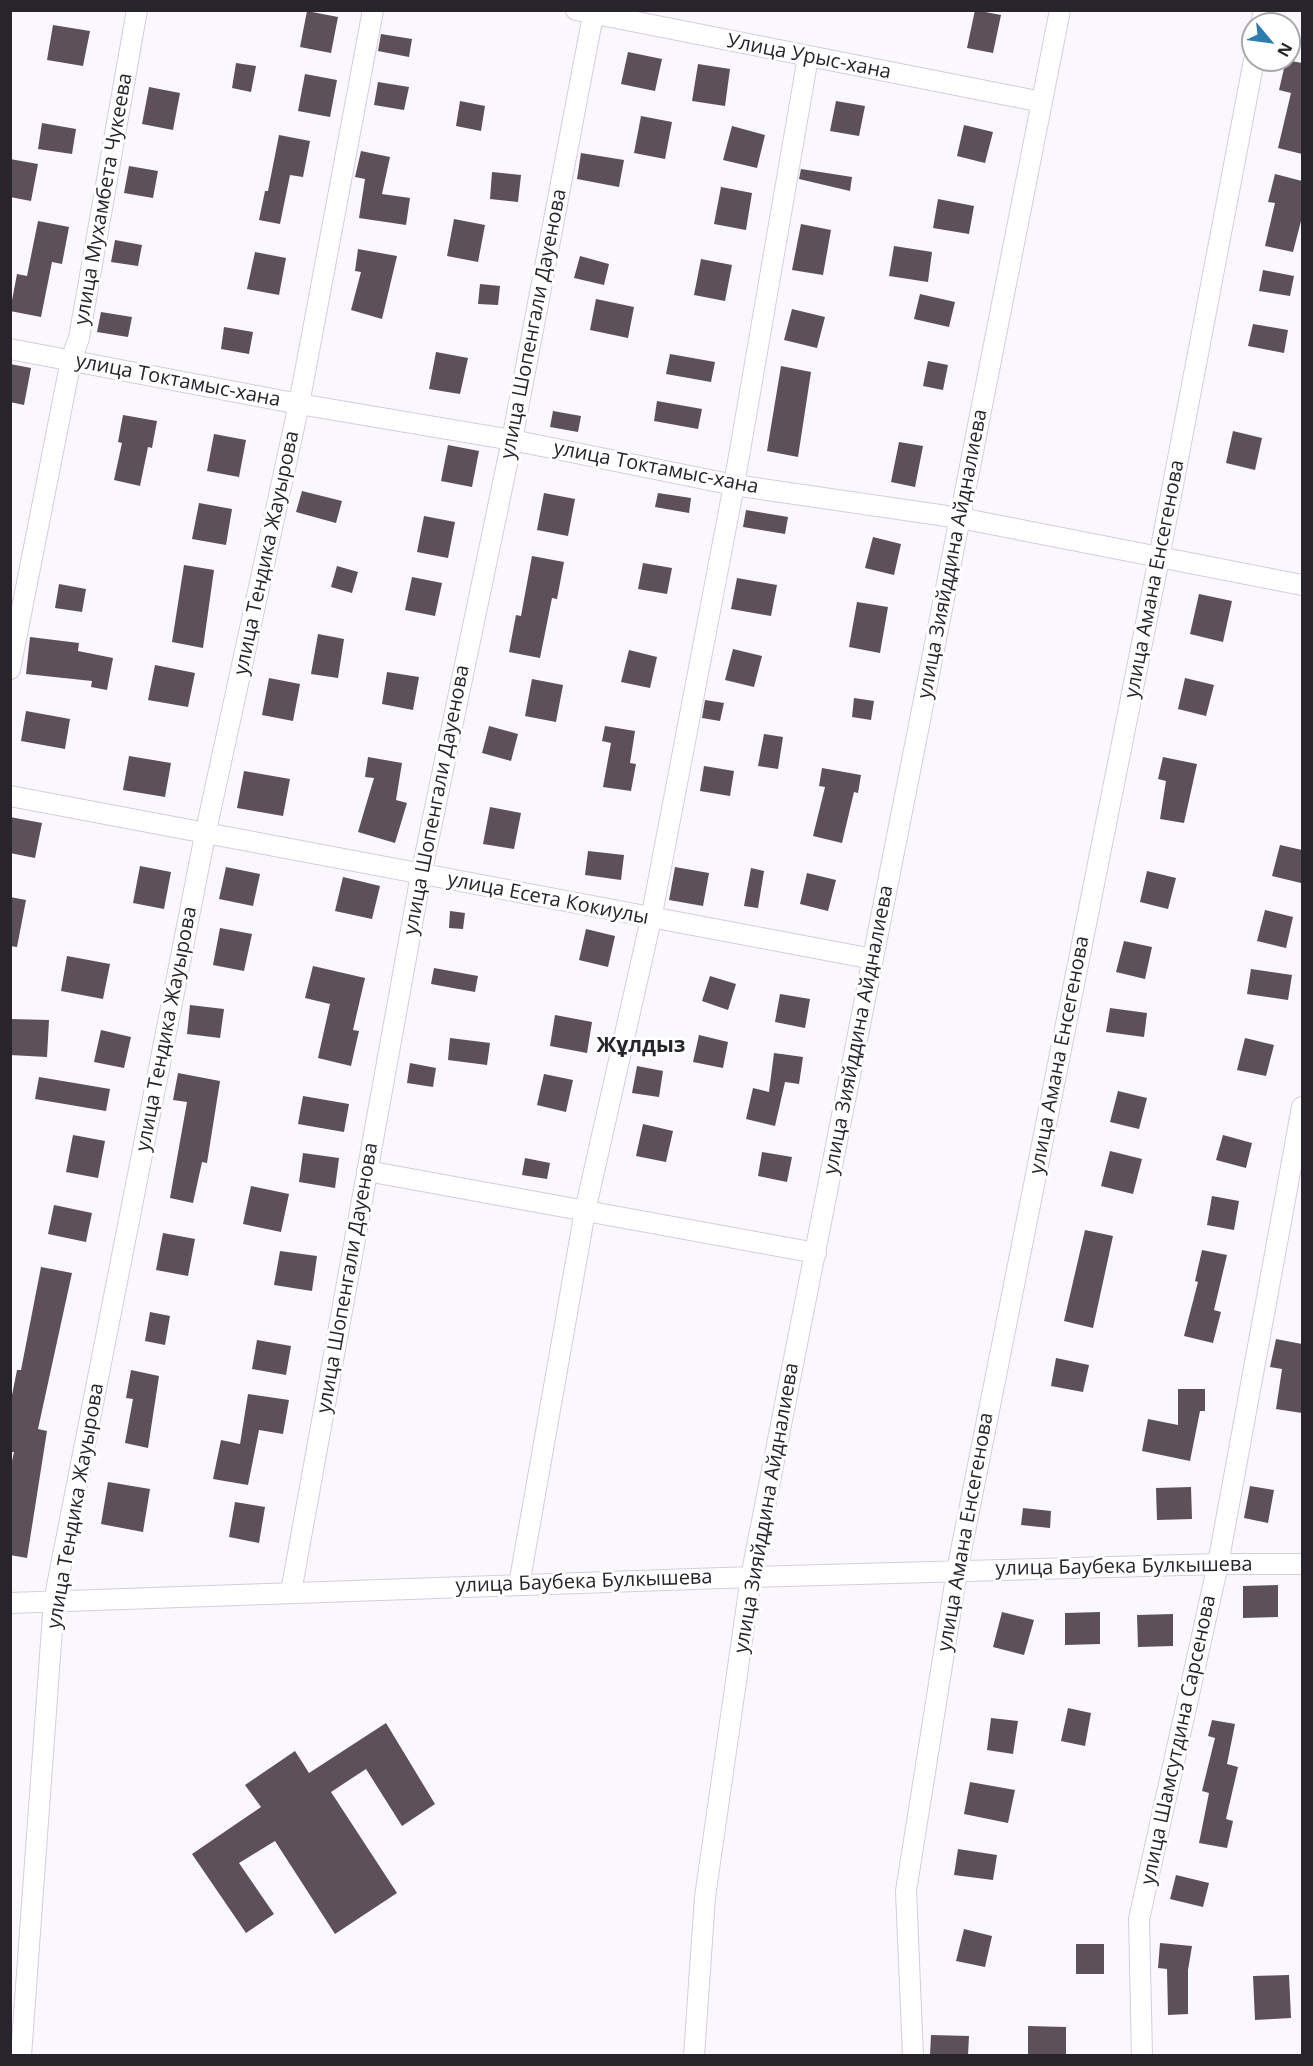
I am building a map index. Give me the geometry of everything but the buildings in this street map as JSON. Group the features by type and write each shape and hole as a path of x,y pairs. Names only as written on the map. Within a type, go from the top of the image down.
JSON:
{"street":[{"name":"улица Мухамбета Чукеева","path":"10,669 71,360 79,339 137,10"},
{"name":"улица Тендика Жауырова","path":"21,2055 54,1601 205,835 299,404 373,10"},
{"name":"улица Зияйддина Айдналиева","path":"694,2055 705,1897 751,1577 1060,10"},
{"name":"Улица Урыс-хана","path":"588,12 1042,102"},
{"name":"улица Шопенгали Дауенова","path":"291,1592 421,875 512,440 588,12"},
{"path":"519,1585 585,1210 651,919 734,485 808,57"},
{"name":"улица Амана Енсегенова","path":"913,2055 906,1891 957,1571 1159,558 1252,72"},
{"name":"улица Токтамыс-хана","path":"10,349 299,404 512,440 734,485 960,519 1302,585"},
{"name":"улица Есета Кокиулы","path":"10,796 205,835 873,959"},
{"name":"улица Шамсутдина Сарсенова","path":"1142,2055 1139,1919 1218,1564 1302,1107"},
{"path":"367,1171 816,1253"},
{"name":"улица Баубека Булкышева","path":"10,1603 751,1577 1218,1564 1302,1564"}],"district":[{"name":"Жұлдыз","path":"641,1046"}]}
